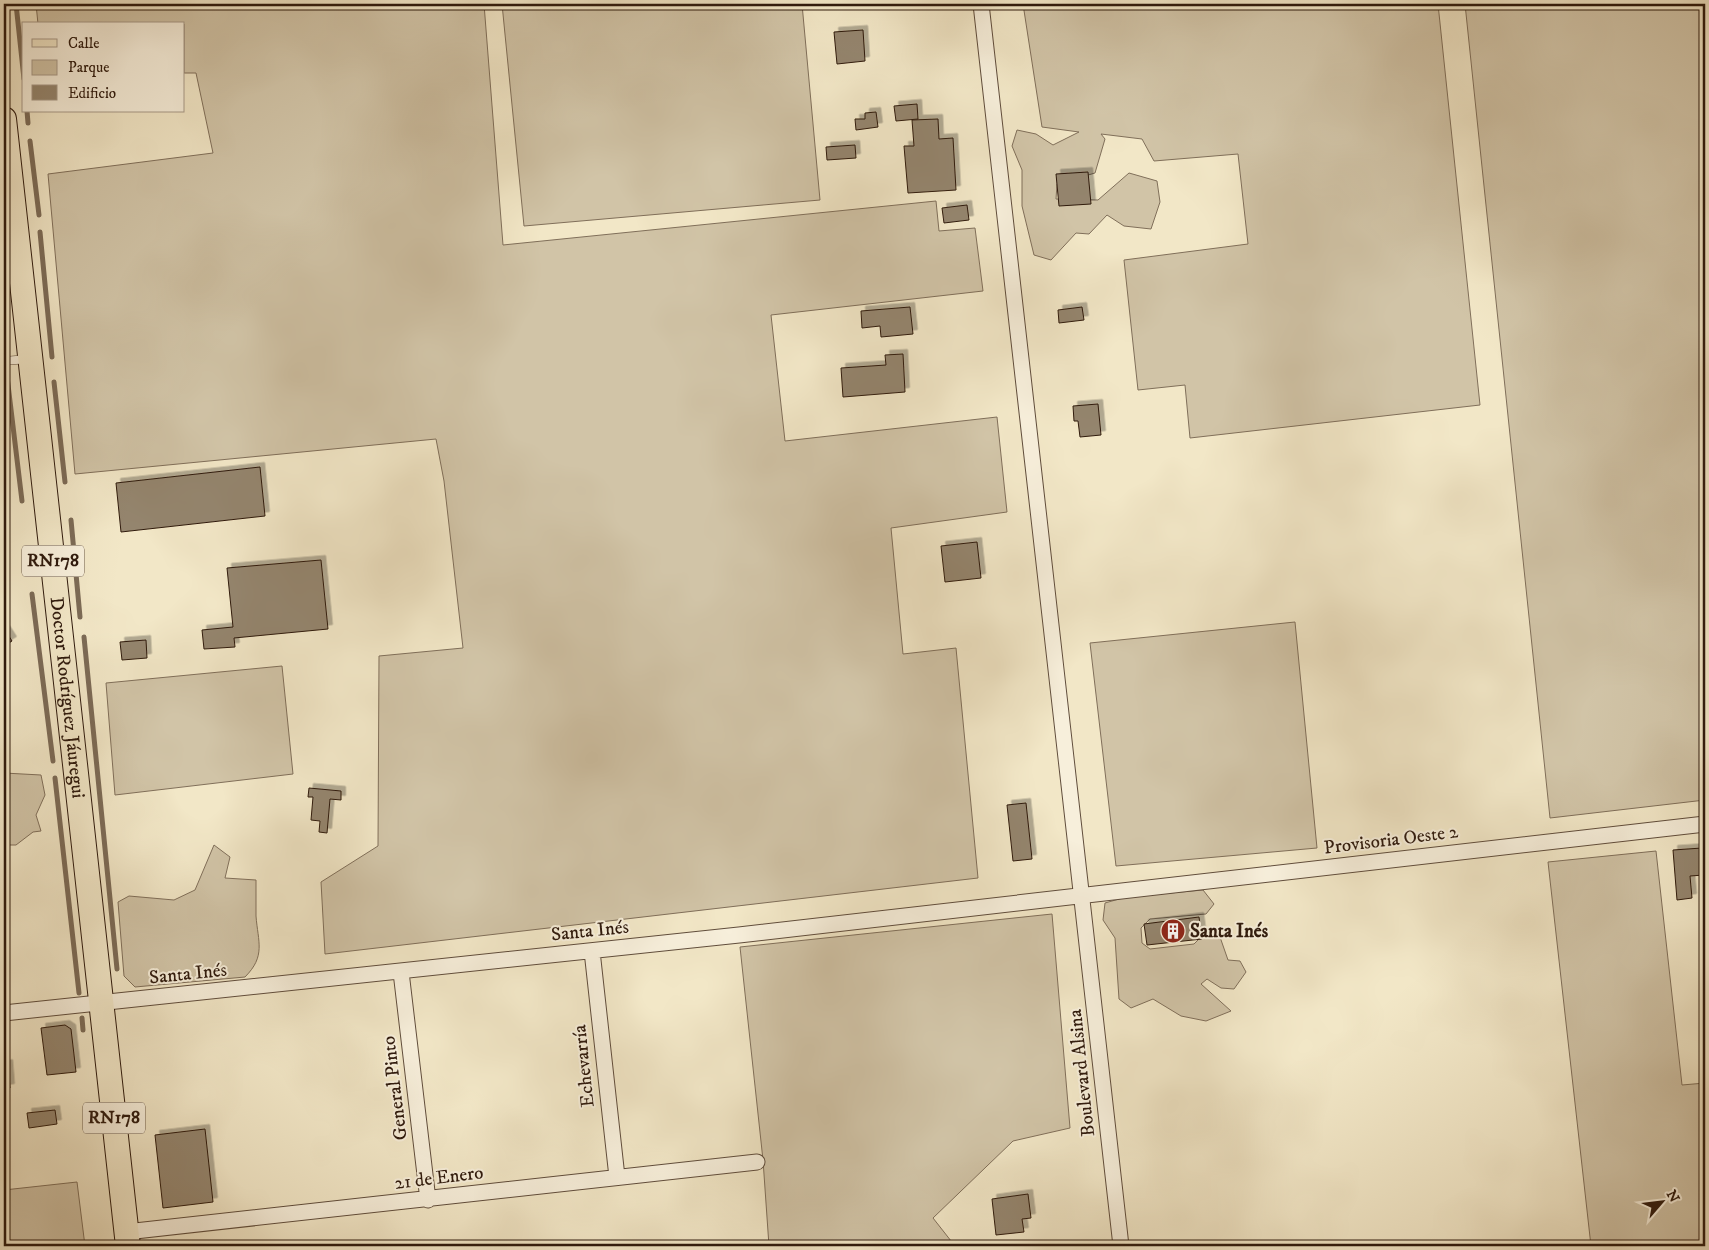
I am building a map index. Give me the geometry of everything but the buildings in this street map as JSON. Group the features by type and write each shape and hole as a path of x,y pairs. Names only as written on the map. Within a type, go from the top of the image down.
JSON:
{"main road":[{"name":"Doctor Rodríguez Jáuregui","path":"4,119 127,1239"}],"street":[{"name":"Boulevard Alsina","path":"981,4 1121,1246"},
{"name":"Provisoria Oeste 2","path":"1082,896 1705,824"},
{"name":"Santa Inés","path":"4,1014 1082,896"},
{"name":"Echevarría","path":"592,951 617,1177"},
{"name":"General Pinto","path":"401,972 428,1200"},
{"name":"21 de Enero","path":"127,1239 428,1200 756,1162"}],"lane":[{"path":"4,361 30,359"}],"green space":[{"path":"36,4 484,4 503,245 936,201 939,231 975,228 983,291 771,315 785,441 997,417 1007,512 891,528 903,654 956,648 978,878 325,954 321,882 378,846 379,656 463,648 444,481 436,439 75,474 48,174 213,153 196,73 185,73 185,22 38,22"},
{"path":"502,4 802,4 820,200 524,226"},
{"path":"1023,4 1438,4 1480,405 1190,438 1185,385 1138,390 1124,260 1248,244 1238,154 1154,161 1142,139 1101,134 1105,139 1095,173 1057,184 1056,199 1098,200 1129,173 1157,181 1160,202 1151,229 1124,226 1107,215 1089,234 1076,233 1051,260 1034,255 1022,206 1022,170 1012,146 1017,130 1036,134 1053,145 1079,132 1042,127"},
{"path":"1465,4 1705,4 1705,800 1550,818"},
{"path":"1295,622 1317,848 1116,866 1090,643"},
{"path":"282,666 293,774 115,795 106,683"},
{"path":"4,773 41,775 45,795 36,815 41,831 33,832 16,845 4,845"},
{"path":"214,845 230,857 225,878 256,880 256,916 259,948 256,962 245,977 135,987 124,976 118,902 129,896 174,900 195,890"},
{"path":"1656,851 1682,1085 1705,1083 1705,1246 1591,1246 1548,862"},
{"path":"1203,890 1214,904 1206,914 1150,919 1141,928 1142,943 1150,949 1194,944 1207,931 1220,937 1228,960 1240,961 1246,972 1234,989 1221,988 1207,979 1201,984 1231,1011 1206,1021 1181,1016 1153,999 1131,1008 1119,999 1115,938 1103,920 1105,903 1126,897"},
{"path":"1052,914 1070,1128 1013,1141 933,1218 955,1246 769,1246 763,1160 740,947"},
{"path":"77,1182 85,1246 4,1246 4,1190"}],"waterway":[{"path":"16,4 22,60"},
{"path":"27,112 28,123"},
{"path":"30,141 39,215"},
{"path":"40,232 52,357"},
{"path":"6,368 22,501"},
{"path":"54,382 65,482"},
{"path":"71,520 80,617"},
{"path":"32,594 53,761"},
{"path":"84,637 117,969"},
{"path":"55,778 79,993"},
{"path":"82,1018 83,1030"}],"place":[{"name":"Santa Inés","path":"1173,931"}]}
